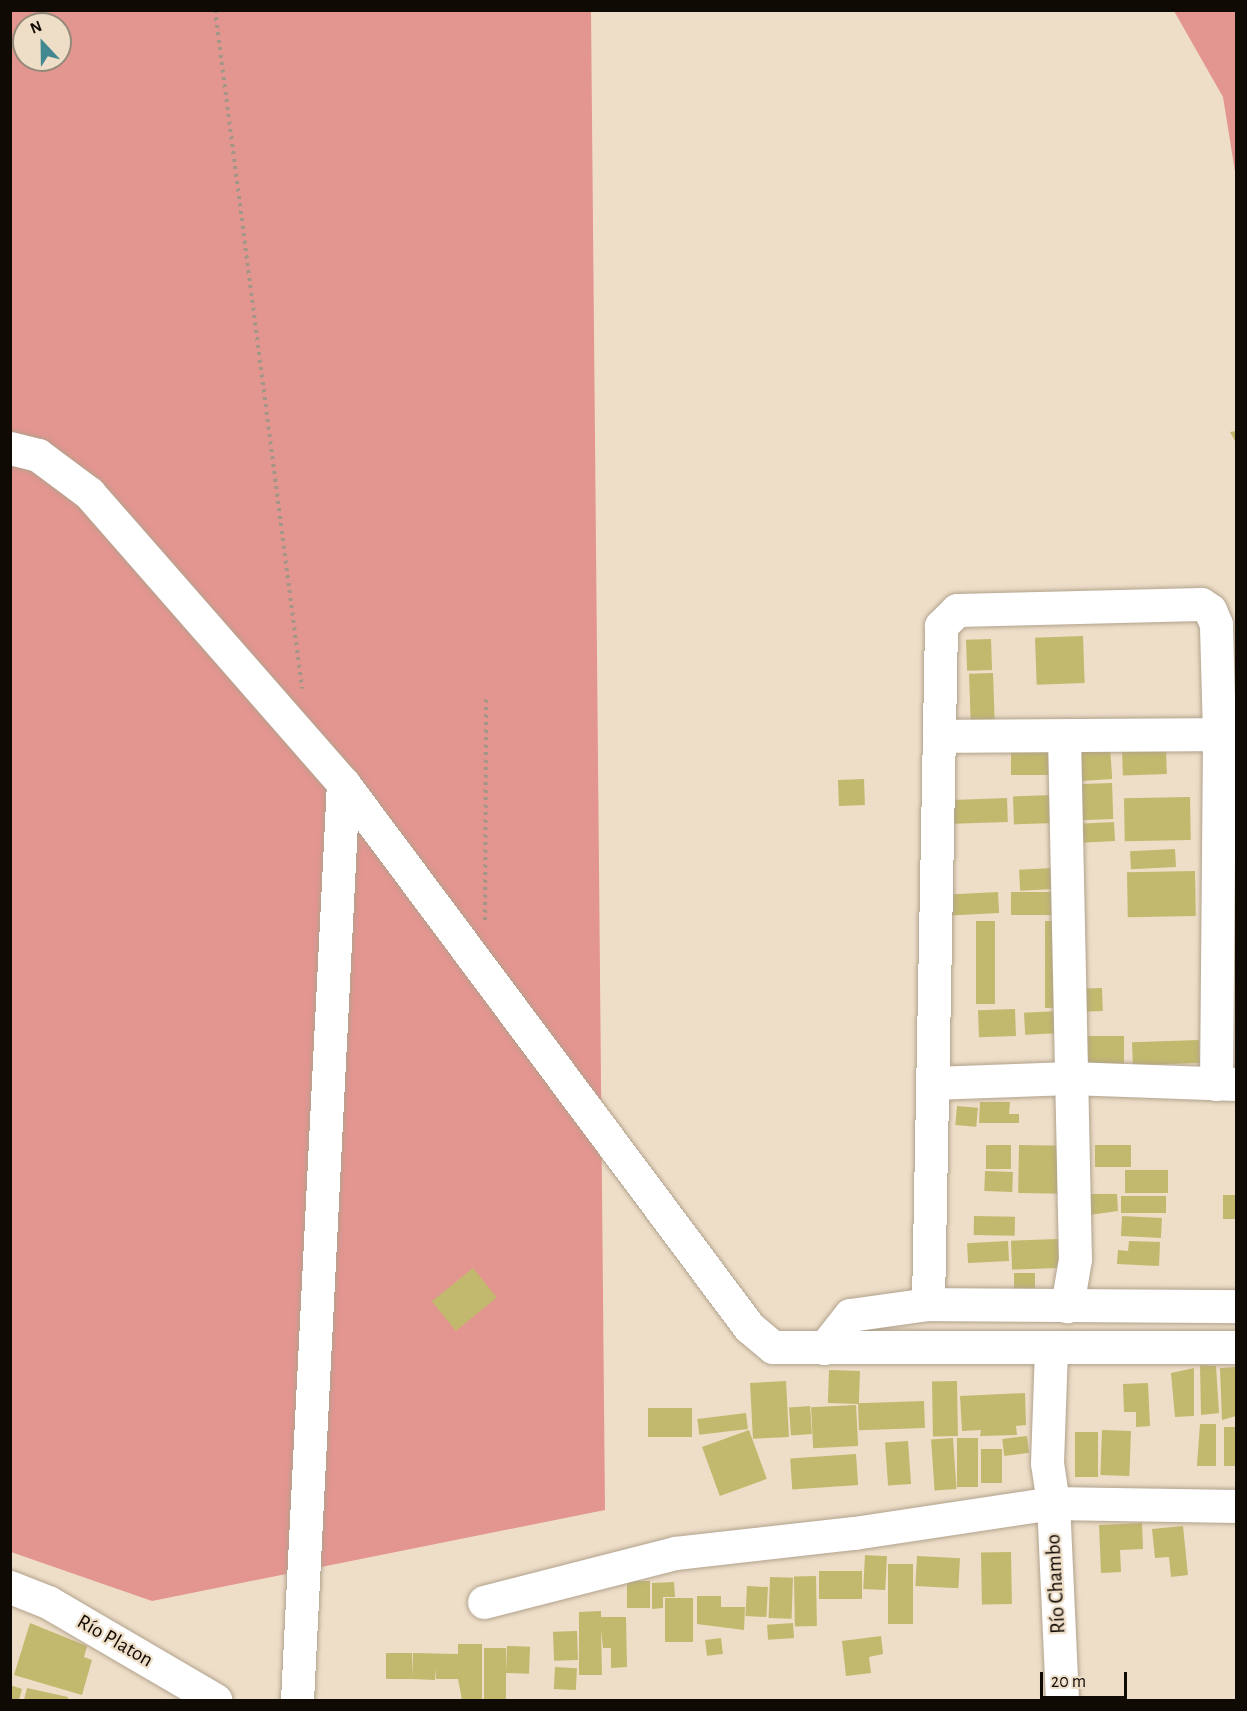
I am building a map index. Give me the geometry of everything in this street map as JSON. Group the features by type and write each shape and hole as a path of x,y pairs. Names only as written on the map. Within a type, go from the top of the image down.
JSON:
{"street":[{"path":"10,448 38,455 89,493 343,783 749,1327 773,1347 1051,1351 1236,1347"},
{"path":"928,1304 932,1278 932,1083 941,626 957,610 1201,604 1216,624 1226,1084 1070,1078 932,1083"},
{"path":"939,736 1219,734"},
{"path":"1064,736 1070,1078 1076,1259 1067,1306"},
{"path":"297,1701 343,783"},
{"path":"824,1348 850,1315 928,1304 1236,1306"},
{"name":"Río Chambo","path":"1051,1351 1047,1463 1053,1503 1062,1701"},
{"path":"483,1602 675,1553 854,1533 1053,1503 1236,1506"},
{"name":"Río Platon","path":"10,1587 48,1602 216,1701"}],"path":[{"path":"215,10 303,698"},
{"path":"485,928 486,695"}],"shaded area":[{"path":"11,11 591,11 605,1510 152,1601 11,1552"},
{"path":"1174,11 1236,11 1236,178 1223,97"}],"building":[{"path":"1236,431 1236,443 1230,432"},
{"path":"1083,636 1085,683 1037,685 1035,638"},
{"path":"991,639 992,670 967,671 966,640"},
{"path":"993,673 995,723 971,724 969,674"},
{"path":"1110,747 1112,779 1077,781 1075,749"},
{"path":"1011,748 1051,748 1051,775 1011,775"},
{"path":"1166,749 1167,774 1123,776 1122,751"},
{"path":"864,779 865,805 839,806 838,780"},
{"path":"1112,783 1113,819 1079,820 1078,784"},
{"path":"1054,795 1055,823 1014,824 1013,796"},
{"path":"1190,797 1191,840 1125,841 1124,798"},
{"path":"1007,798 1008,822 954,824 953,800"},
{"path":"1114,822 1115,841 1076,843 1075,824"},
{"path":"1175,849 1176,867 1131,869 1130,851"},
{"path":"1052,868 1053,889 1020,891 1019,870"},
{"path":"1195,871 1196,916 1128,917 1127,872"},
{"path":"998,892 999,913 950,916 949,895"},
{"path":"1011,892 1053,892 1053,915 1011,915"},
{"path":"976,921 995,921 995,1004 976,1004"},
{"path":"1045,921 1062,921 1062,1008 1045,1008"},
{"path":"1102,988 1103,1011 1081,1012 1080,989"},
{"path":"1015,1009 1016,1036 979,1037 978,1010"},
{"path":"1059,1011 1060,1033 1025,1035 1024,1013"},
{"path":"1076,1036 1124,1036 1124,1066 1076,1066"},
{"path":"1199,1040 1200,1063 1133,1065 1132,1042"},
{"path":"980,1102 1010,1102 1009,1114 1019,1114 1019,1123 979,1123"},
{"path":"957,1106 978,1108 976,1127 955,1125"},
{"path":"986,1145 1011,1145 1011,1169 986,1169"},
{"path":"1019,1145 1066,1146 1065,1194 1018,1193"},
{"path":"1095,1145 1131,1145 1131,1167 1095,1167"},
{"path":"1125,1170 1168,1170 1168,1193 1125,1193"},
{"path":"985,1171 1013,1172 1012,1192 984,1191"},
{"path":"1089,1194 1117,1194 1118,1211 1089,1215"},
{"path":"1223,1195 1236,1195 1236,1219 1223,1219"},
{"path":"1121,1196 1166,1196 1166,1213 1121,1213"},
{"path":"974,1216 1015,1217 1015,1236 974,1235"},
{"path":"1122,1216 1162,1218 1161,1238 1121,1236"},
{"path":"1058,1239 1059,1268 1012,1270 1011,1241"},
{"path":"1008,1241 1009,1261 968,1263 967,1243"},
{"path":"1129,1241 1160,1242 1159,1266 1117,1264 1118,1250 1128,1251"},
{"path":"473,1268 497,1298 456,1331 432,1301"},
{"path":"1014,1273 1035,1273 1035,1293 1014,1293"},
{"path":"1200,1365 1216,1366 1219,1413 1201,1415"},
{"path":"1236,1367 1236,1416 1222,1420 1220,1368"},
{"path":"1194,1368 1194,1416 1175,1417 1171,1373"},
{"path":"829,1370 860,1371 859,1404 828,1403"},
{"path":"786,1381 789,1437 753,1439 750,1383"},
{"path":"932,1381 957,1381 958,1436 933,1436"},
{"path":"1148,1383 1150,1426 1136,1427 1136,1412 1124,1412 1123,1384"},
{"path":"1025,1393 1026,1425 1016,1426 1017,1435 980,1436 981,1430 962,1431 960,1396"},
{"path":"924,1401 925,1428 859,1430 858,1403"},
{"path":"856,1405 858,1446 813,1448 811,1407"},
{"path":"810,1406 812,1434 791,1435 789,1407"},
{"path":"648,1408 692,1408 692,1437 648,1437"},
{"path":"746,1413 748,1429 699,1435 697,1419"},
{"path":"1200,1424 1216,1424 1216,1466 1197,1466"},
{"path":"1224,1427 1236,1427 1236,1466 1224,1466"},
{"path":"749,1430 767,1479 720,1496 702,1447"},
{"path":"1102,1430 1131,1431 1129,1476 1100,1475"},
{"path":"1075,1432 1098,1432 1098,1477 1075,1477"},
{"path":"1027,1436 1029,1453 1004,1456 1002,1439"},
{"path":"953,1438 957,1489 935,1490 931,1440"},
{"path":"957,1438 978,1438 978,1487 957,1487"},
{"path":"908,1441 911,1484 888,1485 885,1443"},
{"path":"981,1449 1002,1449 1002,1483 981,1483"},
{"path":"856,1454 858,1485 792,1490 790,1459"},
{"path":"1142,1523 1143,1549 1120,1550 1121,1572 1101,1573 1099,1525"},
{"path":"1183,1526 1188,1575 1171,1577 1169,1557 1155,1558 1152,1529"},
{"path":"1011,1552 1012,1604 982,1605 981,1553"},
{"path":"865,1555 887,1556 885,1590 863,1589"},
{"path":"917,1556 960,1558 958,1588 915,1586"},
{"path":"888,1564 913,1564 913,1624 888,1624"},
{"path":"819,1571 862,1571 862,1599 819,1599"},
{"path":"794,1576 816,1576 817,1626 795,1626"},
{"path":"770,1577 793,1578 792,1619 769,1618"},
{"path":"627,1581 650,1581 650,1608 627,1608"},
{"path":"674,1582 675,1597 663,1597 663,1608 652,1609 652,1583"},
{"path":"747,1586 768,1587 766,1617 745,1616"},
{"path":"697,1596 721,1596 721,1607 745,1607 744,1630 697,1624"},
{"path":"665,1598 693,1598 693,1642 665,1642"},
{"path":"601,1611 601,1617 626,1617 627,1667 611,1668 611,1648 603,1648 601,1630 602,1675 579,1675 579,1612"},
{"path":"30,1623 87,1646 84,1657 92,1660 82,1695 14,1675"},
{"path":"793,1623 794,1638 768,1640 767,1625"},
{"path":"577,1631 578,1660 554,1661 553,1632"},
{"path":"881,1636 883,1654 869,1657 871,1673 846,1676 842,1641"},
{"path":"721,1638 723,1654 707,1656 705,1640"},
{"path":"458,1644 482,1644 482,1700 462,1700 458,1679 436,1679 436,1667 435,1680 412,1679 413,1653 458,1654"},
{"path":"507,1646 530,1647 529,1674 506,1673"},
{"path":"484,1648 506,1648 506,1700 484,1700"},
{"path":"386,1653 412,1653 412,1679 386,1679"},
{"path":"555,1667 577,1668 576,1690 554,1689"},
{"path":"10,1685 22,1689 19,1700 10,1700"},
{"path":"27,1688 68,1697 68,1700 24,1700"}]}
